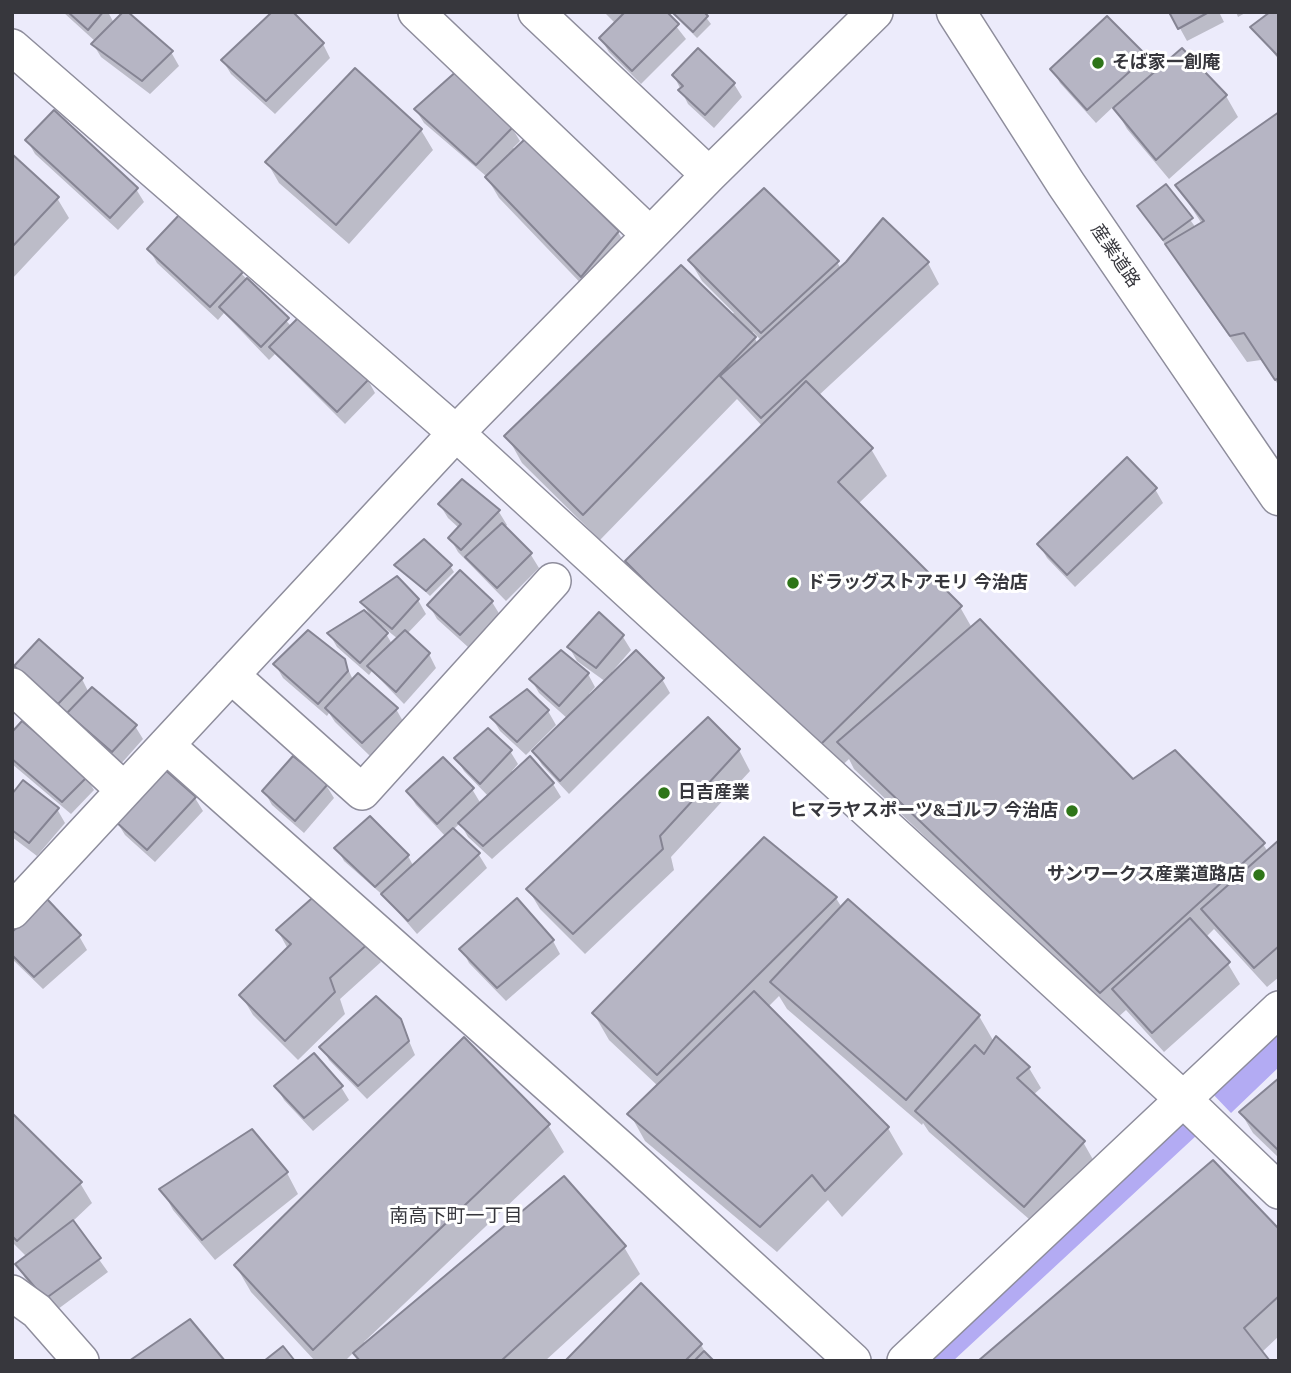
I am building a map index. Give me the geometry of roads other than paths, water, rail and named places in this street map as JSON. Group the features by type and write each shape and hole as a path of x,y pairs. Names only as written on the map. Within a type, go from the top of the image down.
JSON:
{"street":[{"path":"416,12 650,235"},
{"path":"536,12 709,175"},
{"path":"12,911 24,875 124,790 456,433 709,175 875,12"},
{"name":"産業道路","path":"956,12 1066,184 1279,496"},
{"path":"12,47 456,433 1183,1099 1279,1191"},
{"path":"231,675 362,792 553,581"},
{"path":"12,686 124,790"},
{"path":"166,746 610,1139 853,1361"},
{"path":"905,1361 1279,1009"},
{"path":"12,1293 37,1311 81,1361"}],"place":[{"name":"そば家一創庵","path":"1098,63"},
{"name":"ドラッグストアモリ 今治店","path":"793,583"},
{"name":"日吉産業","path":"664,793"},
{"name":"ヒマラヤスポーツ&ゴルフ 今治店","path":"1072,811"},
{"name":"サンワークス産業道路店","path":"1259,875"}],"district":[{"name":"南高下町一丁目","path":"456,1217"}]}
